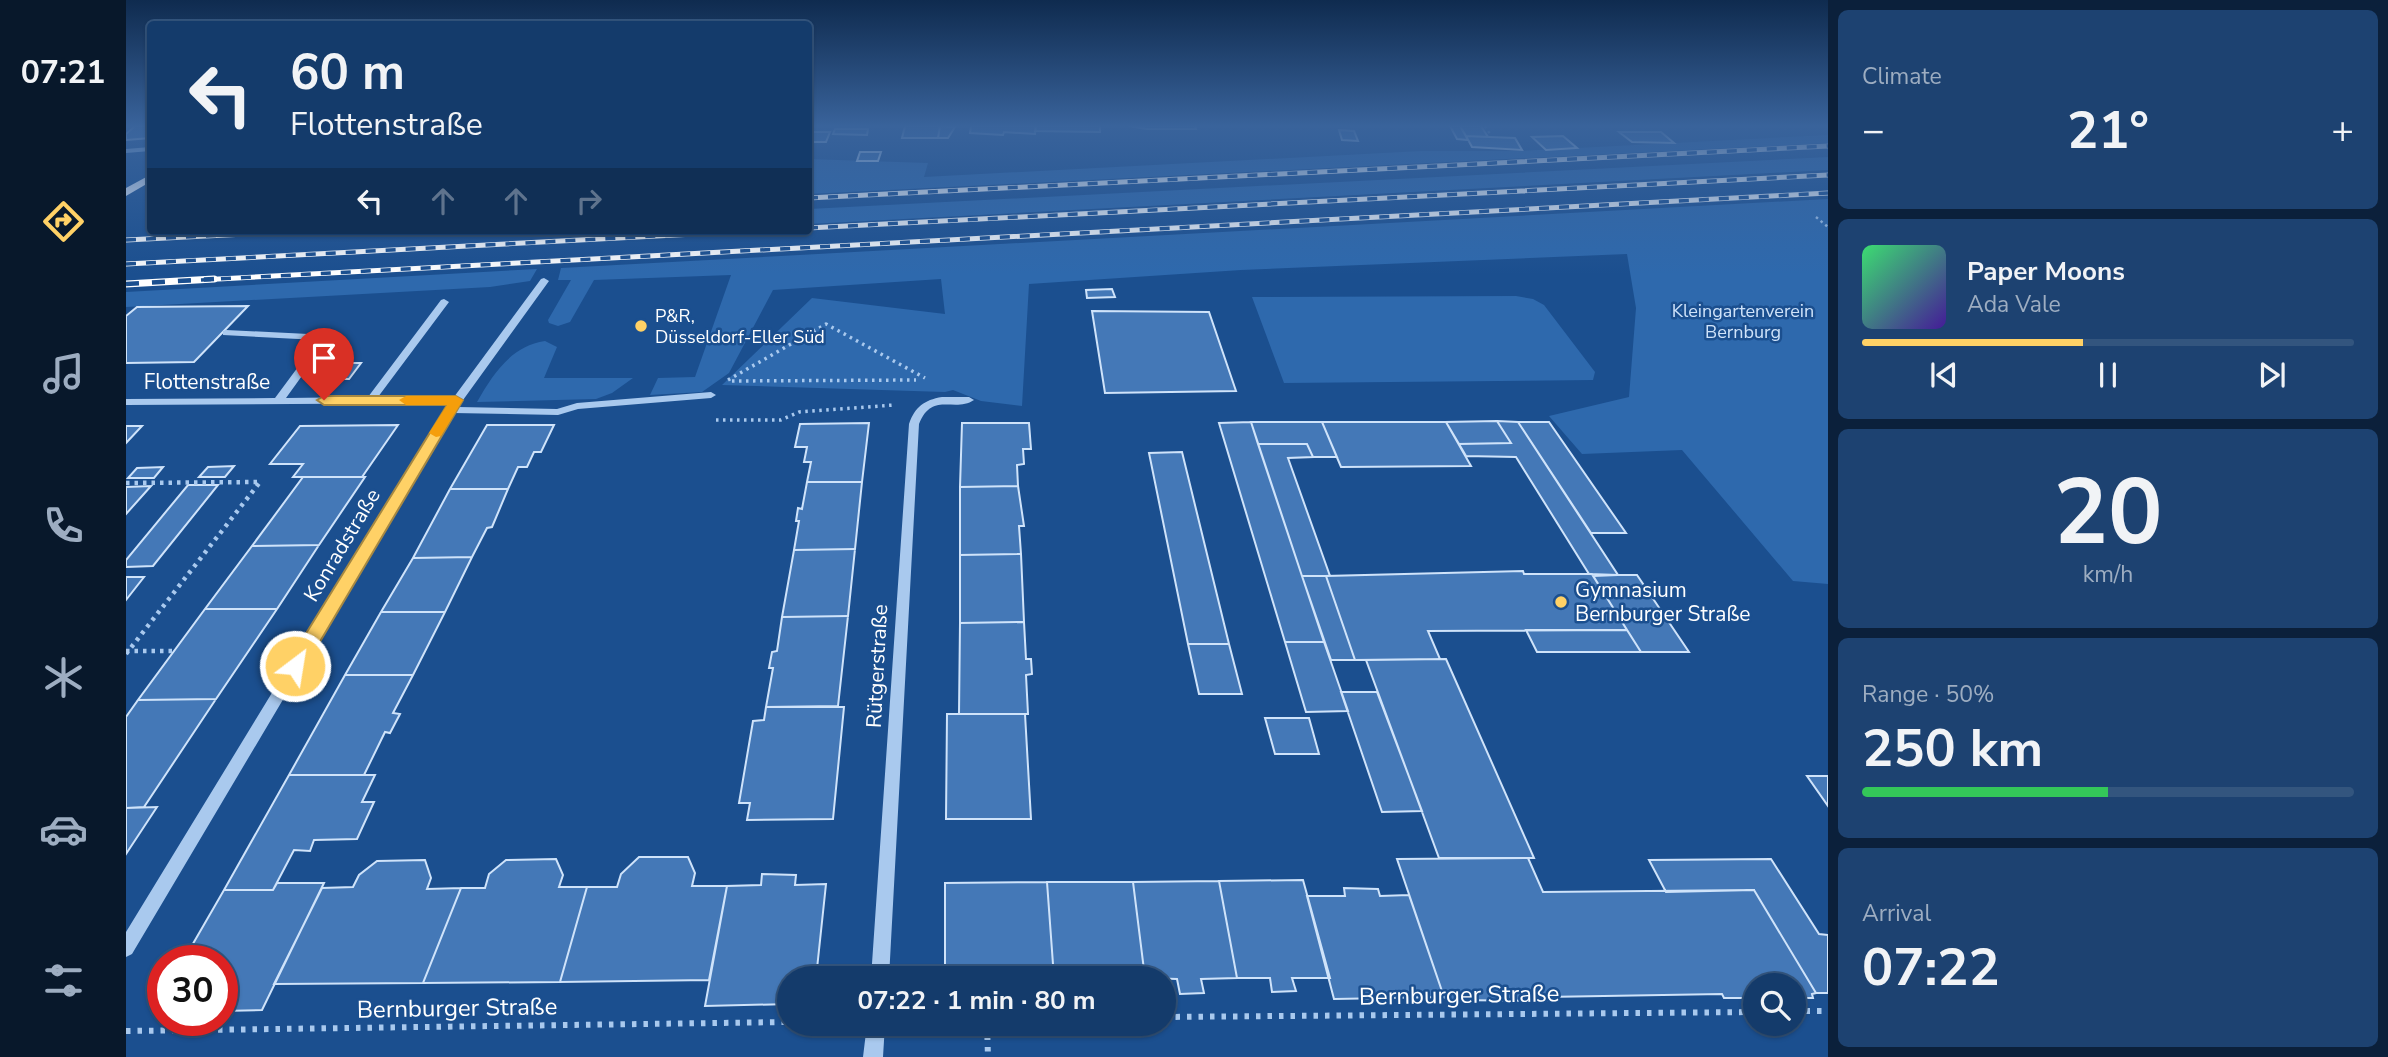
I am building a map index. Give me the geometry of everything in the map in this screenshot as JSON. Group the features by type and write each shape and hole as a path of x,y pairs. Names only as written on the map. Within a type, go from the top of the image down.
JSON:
{"main road":[{"path":"126,193 147,180"}],"street":[{"name":"Konradstraße","path":"126,948 453,405 544,281"},
{"path":"371,400 444,302"},
{"path":"226,334 325,337 278,401"},
{"path":"558,412 577,406 711,395"},
{"name":"Flottenstraße","path":"126,402 371,400 558,412"},
{"path":"919,409 928,402 969,400"},
{"name":"Rütgerstraße","path":"881,966 914,424 919,409"},
{"path":"873,1057 875,1036"}],"path":[{"path":"1816,217 1828,227"},
{"path":"465,242 468,235"},
{"path":"827,324 920,373 928,380 724,382 827,324"},
{"path":"703,420 781,420 799,412 837,407 908,405 919,409"},
{"path":"126,483 260,482 127,652"},
{"path":"127,652 174,651"},
{"path":"1806,1011 1828,1011"},
{"name":"Bernburger Straße","path":"1176,1017 1743,1012"},
{"name":"Bernburger Straße","path":"126,1031 777,1023"},
{"path":"988,1036 988,1057"}],"green space":[{"path":"812,175 1182,175 812,194"},
{"path":"1469,175 1727,175 812,224 812,209"},
{"name":"Kleingartenverein Bernburg","path":"1828,199 1828,584 1793,581 1682,450 1582,454 1549,416 1629,397 1636,308 1627,254 1241,270 1029,284 1022,406 981,401 953,390 945,392 722,385 812,298 945,314 941,279 773,290 729,373 702,392 650,395 658,378 695,377 731,275 594,280 570,322 558,326 548,320 571,280 558,280 561,268"},
{"path":"537,269 530,281 490,287 126,307 126,292"},
{"path":"1516,296 1533,299 1544,305 1595,372 1593,380 1284,383 1252,297"},
{"path":"545,341 557,347 544,378 633,378 612,393 596,399 477,402 504,363 522,349"}],"building":[{"path":"1112,289 1115,297 1087,298 1086,290"},
{"path":"248,306 194,362 126,363 126,316 137,307"},
{"path":"1092,311 1209,312 1236,391 1105,393"},
{"path":"330,363 361,363 349,379 318,379"},
{"path":"1497,421 1511,443 1459,444 1446,422"},
{"path":"1497,421 1518,422 1618,575 1589,574 1516,457 1466,456 1459,444 1511,443"},
{"path":"1251,422 1324,642 1285,642 1219,423"},
{"path":"1251,422 1322,422 1337,457 1313,457 1307,444 1258,444"},
{"path":"1322,422 1446,422 1471,466 1341,467"},
{"path":"1518,422 1549,422 1626,533 1591,533"},
{"path":"869,423 862,482 807,482 811,462 804,462 807,447 795,447 800,424"},
{"path":"962,423 1029,423 1031,449 1023,449 1024,464 1017,465 1018,486 960,487"},
{"path":"398,425 362,477 293,477 303,464 270,464 300,426"},
{"path":"487,425 554,425 541,452 534,452 527,467 518,467 508,489 450,489"},
{"path":"126,426 142,426 126,443"},
{"path":"1258,444 1307,444 1313,457 1288,458 1330,576 1302,576"},
{"path":"1182,452 1229,644 1188,644 1149,453"},
{"path":"234,466 225,477 199,477 208,467"},
{"path":"163,467 154,478 128,478 137,468"},
{"path":"303,477 365,477 319,545 252,546"},
{"path":"807,482 862,482 855,549 794,550 799,521 796,521 798,508 802,509"},
{"path":"188,485 218,485 153,566 126,567 126,560"},
{"path":"151,486 126,514 126,487"},
{"path":"1018,486 1024,526 1019,526 1021,554 960,555 960,487"},
{"path":"450,489 508,489 492,527 487,528 472,557 413,558"},
{"path":"319,545 277,609 205,609 252,546"},
{"path":"855,549 848,616 782,617 794,550"},
{"path":"1021,554 1024,622 960,623 960,555"},
{"path":"472,557 445,612 381,612 413,558"},
{"path":"1523,571 1524,574 1592,574 1627,630 1428,631 1440,659 1355,660 1326,576"},
{"path":"1637,575 1689,652 1641,652 1593,576"},
{"path":"1302,576 1326,576 1355,660 1331,660"},
{"path":"126,577 144,577 126,600"},
{"path":"205,609 277,609 216,699 138,700"},
{"path":"381,612 445,612 413,675 345,675"},
{"path":"848,616 838,706 766,707 773,668 769,668 772,652 777,651 782,617"},
{"path":"1024,622 1026,659 1031,659 1032,674 1026,675 1028,714 959,714 960,623"},
{"path":"1526,630 1627,630 1641,652 1537,652"},
{"path":"1285,642 1324,642 1348,711 1306,712"},
{"path":"1188,644 1229,644 1242,694 1199,694"},
{"path":"1446,659 1534,858 1439,858 1366,660"},
{"path":"345,675 413,675 393,713 400,714 390,733 385,732 364,775 289,775"},
{"path":"1341,692 1377,692 1422,811 1382,812"},
{"path":"216,699 144,807 126,808 126,717 138,700"},
{"path":"766,707 844,707 833,819 747,820 750,803 739,803 753,721 764,720"},
{"path":"947,714 1025,714 1031,819 946,819"},
{"path":"1265,718 1309,718 1319,754 1275,754"},
{"path":"289,775 375,775 362,802 374,802 357,839 314,840 310,851 294,850 273,890 224,890"},
{"path":"1807,776 1828,776 1828,806"},
{"path":"157,807 126,854 126,808"},
{"path":"639,857 688,857 695,873 692,886 727,886 709,980 560,982 587,887 617,887 621,874"},
{"path":"1528,858 1543,892 1754,890 1804,973 1743,973 1743,998 1724,998 1722,994 1545,997 1546,1001 1449,1000 1444,997 1397,859"},
{"path":"556,859 563,875 559,887 587,887 560,982 423,983 461,888 485,888 489,874 506,860"},
{"path":"1771,859 1819,934 1828,935 1828,993 1816,993 1754,890 1666,892 1649,860"},
{"path":"425,860 431,878 427,889 461,888 423,983 274,984 322,888 353,887 359,875 377,861"},
{"path":"762,874 796,875 795,885 826,884 817,966 777,966 777,1004 705,1006 727,886 761,885"},
{"path":"1303,880 1330,978 1292,978 1296,991 1272,992 1270,978 1237,978 1219,881"},
{"path":"1219,881 1237,978 1201,979 1204,993 1180,994 1176,966 1144,966 1133,882"},
{"path":"1047,882 1053,966 945,966 945,883"},
{"path":"1047,882 1133,882 1144,966 1053,966"},
{"path":"277,883 324,883 262,1010 238,1011 238,945 192,945 224,890 273,890"},
{"path":"1344,888 1378,889 1380,896 1409,895 1444,997 1334,999 1307,896 1345,896"},
{"path":"1806,976 1816,993 1812,994 1813,998 1806,998"}],"railway":[{"path":"812,198 1253,175"},
{"path":"812,228 1822,175"},
{"path":"181,281 1828,193"},
{"path":"126,240 227,235"},
{"path":"126,264 676,235"},
{"path":"126,284 214,279"}],"slow traffic":[{"path":"406,400 456,400 436,433"}],"place":[{"name":"P&R, Düsseldorf-Eller Süd","path":"641,326"},
{"name":"Gymnasium Bernburger Straße","path":"1561,602"}],"route":[{"path":"295,666 456,400 324,400"}]}
